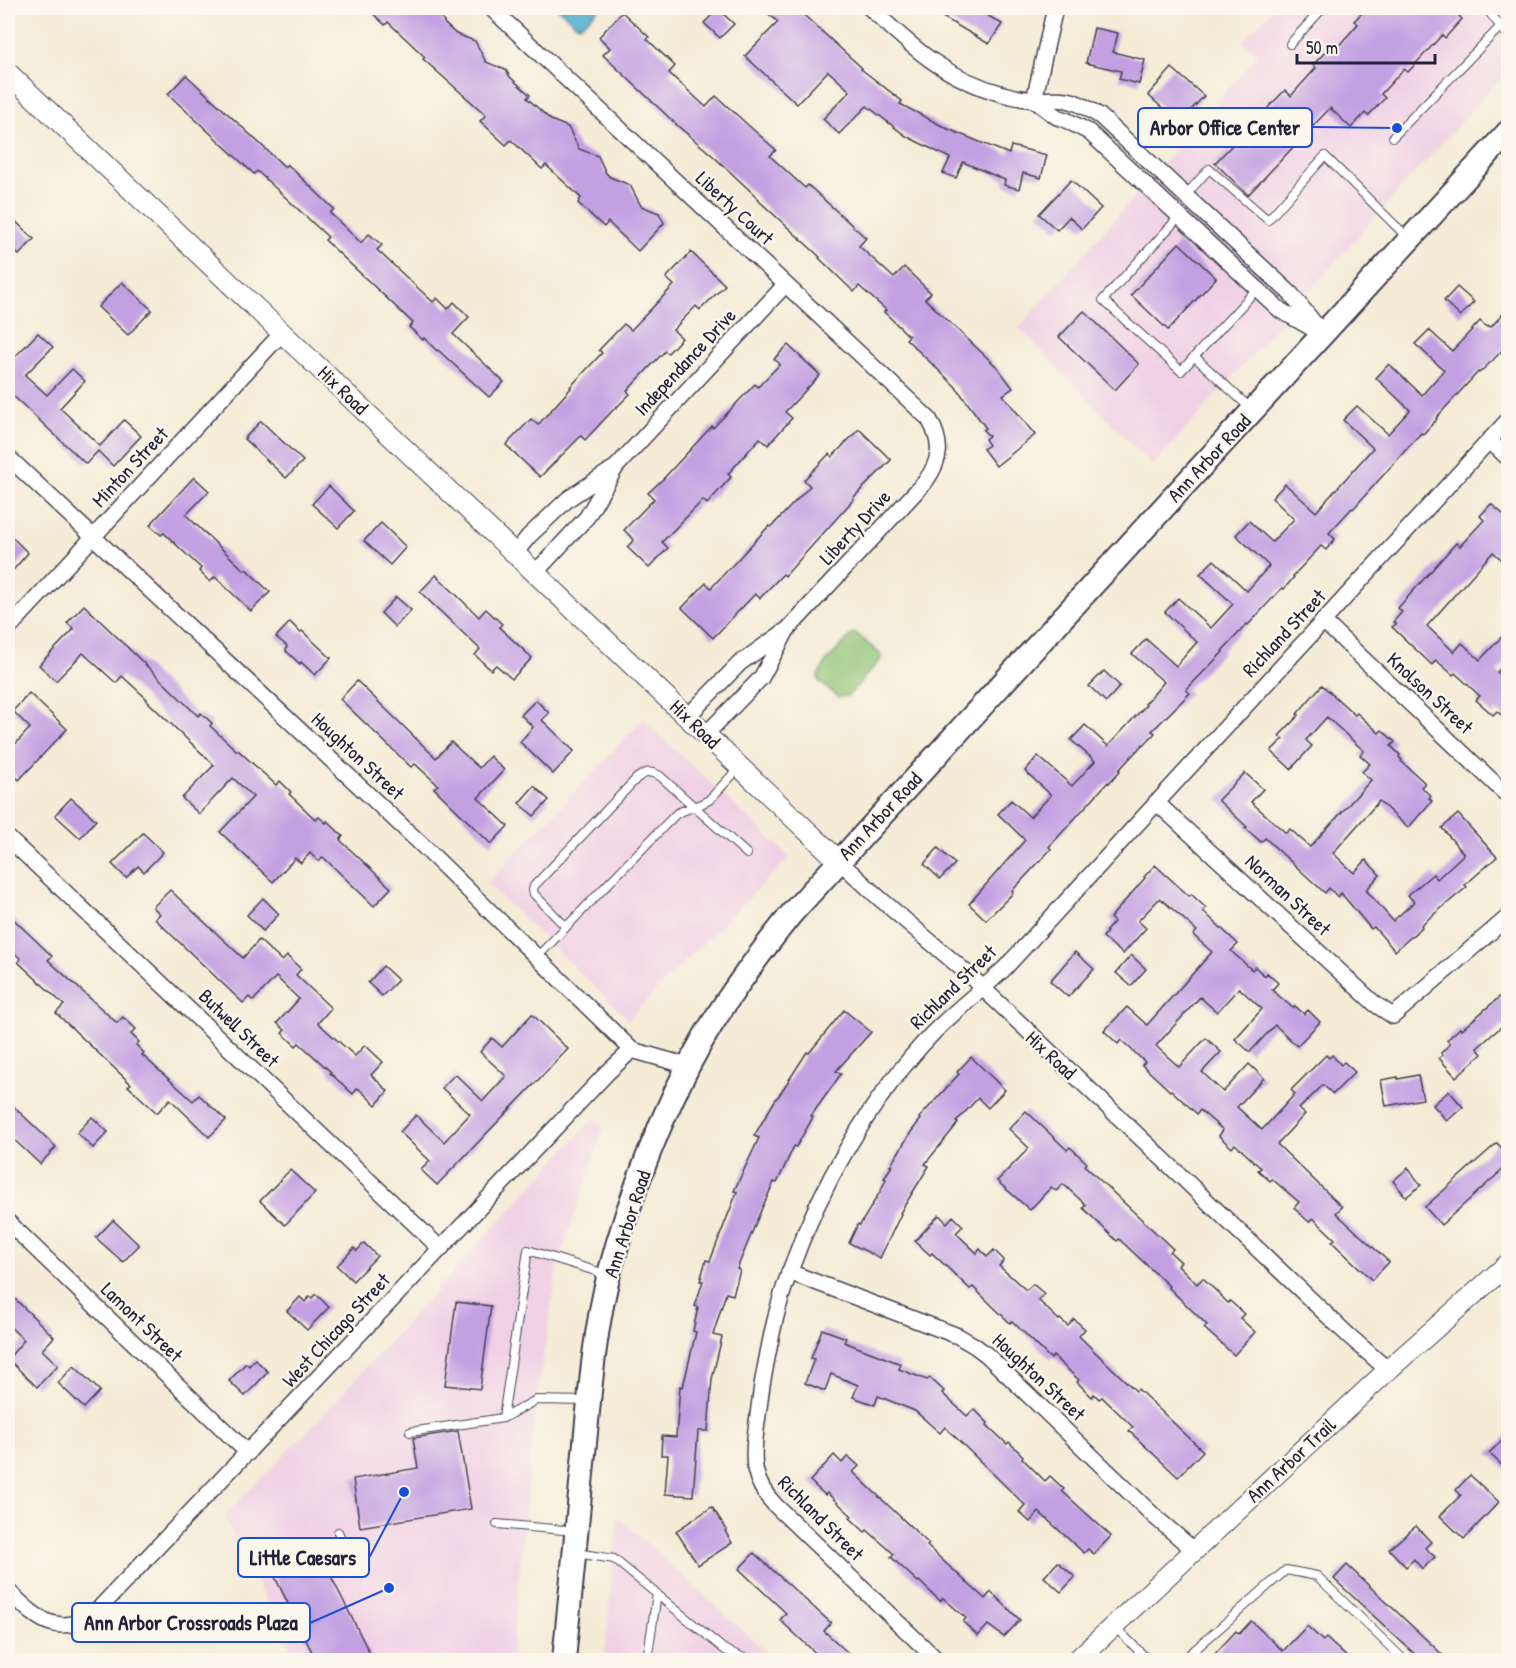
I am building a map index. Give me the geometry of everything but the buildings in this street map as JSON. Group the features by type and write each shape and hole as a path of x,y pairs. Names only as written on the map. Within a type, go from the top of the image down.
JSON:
{"main road":[{"name":"Ann Arbor Road","path":"564,1660 588,1401 609,1275 625,1220 659,1127 688,1066 725,1003 792,913 1509,132"}],"street":[{"name":"Liberty Court","path":"491,8 929,419 936,432 939,446"},
{"path":"870,8 933,63 963,79 1004,95 1034,100 1065,99 1100,116 1291,294 1323,334"},
{"path":"1034,100 1055,8"},
{"name":"Hix Road","path":"8,73 839,861 968,974 1348,1335 1388,1370"},
{"path":"1034,100 1057,117 1089,132 1280,310 1323,334"},
{"path":"1175,213 1185,196"},
{"path":"1258,290 1272,277"},
{"name":"Independance Drive","path":"616,467 785,285"},
{"name":"Minton Street","path":"8,628 282,333"},
{"name":"Richland Street","path":"937,1660 767,1497 754,1469 753,1454 759,1402 770,1342 789,1272 826,1188 871,1111 930,1037 958,1008 1005,968 1509,420"},
{"path":"1490,440 1509,458"},
{"name":"Liberty Drive","path":"788,629 925,482 934,470 939,457 939,446"},
{"name":"Houghton Street","path":"8,457 412,835 632,1050 688,1066"},
{"path":"514,553 568,499 616,467"},
{"path":"535,573 587,517 616,467"},
{"name":"Knolson Street","path":"1323,621 1509,796"},
{"path":"687,717 740,663 788,629"},
{"path":"706,734 760,678 788,629"},
{"name":"Norman Street","path":"1156,802 1375,1004 1393,1016 1509,917"},
{"name":"Butwell Street","path":"8,838 441,1250"},
{"name":"West Chicago Street","path":"8,1591 44,1622 62,1626 81,1623 92,1616 608,1072 632,1050"},
{"name":"Lamont Street","path":"8,1221 248,1453"},
{"name":"Ann Arbor Trail","path":"1077,1660 1388,1370 1509,1264"},
{"name":"Houghton Street","path":"789,1272 958,1336 975,1346 1155,1517 1195,1551"}],"lane":[{"path":"1290,44 1323,8"},
{"path":"1486,8 1509,36"},
{"path":"1393,138 1501,26"},
{"path":"1185,196 1209,169 1268,220 1325,156 1410,240"},
{"path":"1175,213 1103,300 1181,371 1258,290"},
{"path":"1195,357 1253,410"},
{"path":"537,957 677,813 709,800 740,767"},
{"path":"566,927 534,894 532,890 534,886 637,778 647,772 654,772 660,776 747,854"},
{"path":"503,1418 528,1250 609,1275"},
{"path":"410,1432 503,1418 536,1400 588,1401"},
{"path":"497,1524 575,1542 614,1558 725,1650 749,1660"},
{"path":"338,1532 348,1552"},
{"path":"1183,1660 1286,1570 1317,1576 1404,1660"},
{"path":"647,1660 657,1594"},
{"path":"1114,1626 1148,1660"}],"shaded area":[{"path":"1274,8 1508,8 1508,70 1153,466 1019,328 1258,55 1243,41"},
{"path":"643,720 790,857 647,999 629,1020 487,884"},
{"path":"594,1118 604,1127 559,1261 536,1400 511,1660 296,1660 224,1516 317,1421"},
{"path":"618,1517 775,1660 604,1660"}],"green space":[{"path":"853,633 880,654 881,659 848,696 838,697 819,681 818,676 826,662"}],"water":[{"path":"557,8 600,8 581,25 576,24"}],"place":[{"name":"Arbor Office Center","path":"1397,128"},
{"name":"Little Caesars","path":"404,1492"},
{"name":"Ann Arbor Crossroads Plaza","path":"389,1588"}]}
